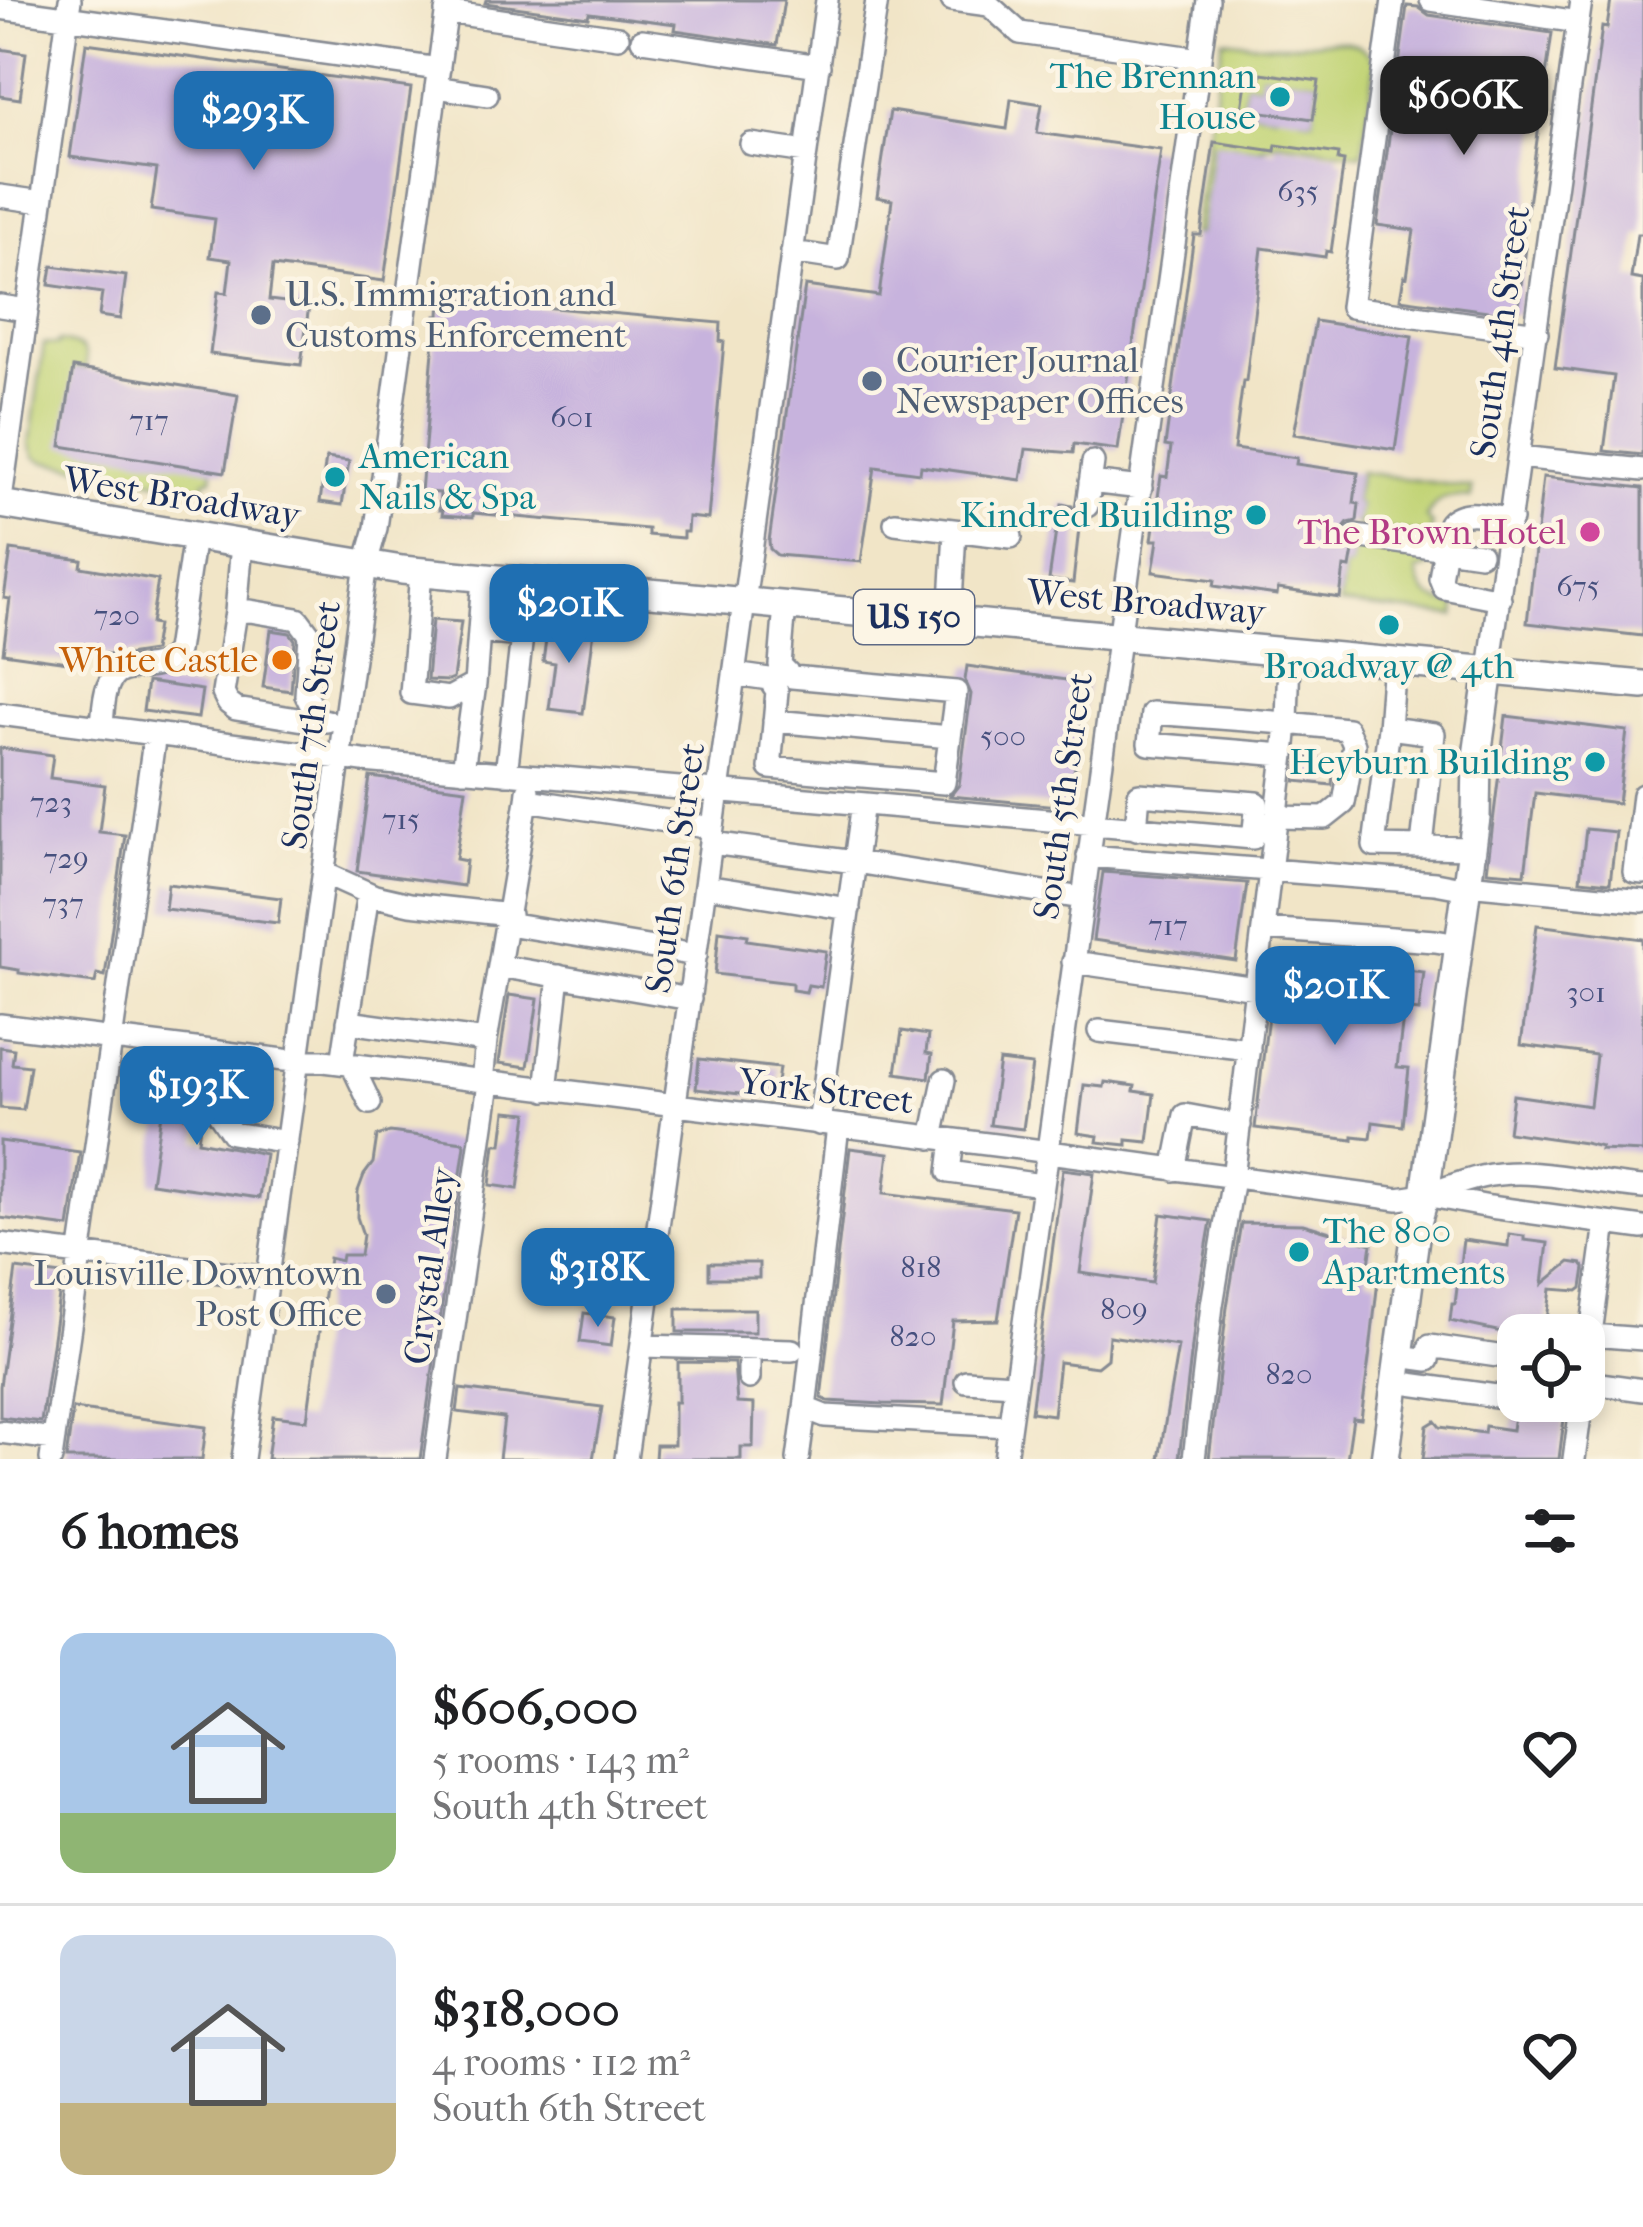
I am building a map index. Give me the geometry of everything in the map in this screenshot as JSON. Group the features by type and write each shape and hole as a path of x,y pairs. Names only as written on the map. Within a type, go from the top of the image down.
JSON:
{"main road":[{"name":"West Broadway","path":"0,504 422,572 1643,685"},
{"name":"South 4th Street","path":"1385,1459 1467,887 1489,670"}],"street":[{"name":"South 6th Street","path":"626,1459 827,0"},
{"path":"792,252 838,259 877,0"},
{"path":"952,0 989,5 1020,33 1200,59"},
{"name":"South 5th Street","path":"1005,1459 1208,0"},
{"path":"1393,0 1351,307 1537,333"},
{"path":"1431,0 1579,11"},
{"path":"447,6 618,37"},
{"name":"South 7th Street","path":"243,1459 447,6"},
{"path":"0,8 69,9 436,85 486,100"},
{"path":"0,504 69,9"},
{"name":"South 4th Street","path":"1489,670 1579,11"},
{"path":"642,40 818,66"},
{"path":"751,139 807,147"},
{"path":"0,196 42,202"},
{"path":"0,306 27,310"},
{"path":"1519,457 1643,470"},
{"path":"1087,506 1091,472 1141,488"},
{"path":"1500,599 1444,588 1440,578 1449,523 1459,514 1510,520"},
{"path":"895,524 1011,537"},
{"path":"950,620 955,530"},
{"path":"102,727 112,677 122,670 170,662 177,651 194,536"},
{"path":"1354,536 1480,554"},
{"path":"242,544 223,693 228,703 236,709 345,725"},
{"path":"422,572 411,693 449,698 475,684"},
{"path":"463,770 483,578"},
{"path":"734,674 780,678 956,692 944,783 770,768 780,678 785,605"},
{"path":"236,612 298,619 310,634 306,695 318,719"},
{"path":"479,632 522,636 506,774"},
{"path":"1194,1459 1277,817 1289,652"},
{"path":"1394,662 1374,846 1472,848"},
{"path":"291,716 306,695"},
{"path":"1277,817 1325,818 1344,803 1354,746 1347,729 1152,713 1149,744 1284,755"},
{"path":"0,714 340,758 718,793 866,804 1136,829 1253,838 1256,803 1139,794 1136,829"},
{"path":"775,721 950,737"},
{"path":"1388,728 1434,734 1423,846"},
{"path":"0,1432 53,1449 155,734"},
{"name":"Crystal Alley","path":"435,1459 486,1082 486,1041 530,776"},
{"path":"1643,795 1634,872 1643,873"},
{"path":"527,800 855,862 1082,898"},
{"path":"798,1459 849,909 866,804"},
{"path":"1088,856 1643,901"},
{"path":"324,873 368,893 410,904 696,955"},
{"path":"705,886 849,909"},
{"path":"368,893 348,1022 347,1064 370,1103"},
{"path":"1263,929 1459,945"},
{"path":"1073,962 1256,988"},
{"path":"499,966 690,999"},
{"path":"546,1090 559,976"},
{"path":"348,1022 486,1041"},
{"name":"York Street","path":"0,1025 347,1064 1398,1199 1425,1195 1643,1228"},
{"path":"1100,1031 1249,1049"},
{"path":"216,1052 210,1101 232,1133 287,1142"},
{"path":"944,1080 943,1139 949,1172 1042,1185"},
{"path":"1174,1170 1185,1115 1240,1125"},
{"path":"1425,1195 1482,1176 1514,1173 1643,1188"},
{"path":"1594,1314 1606,1223"},
{"path":"0,1244 268,1278"},
{"path":"1605,1335 1643,1339"},
{"path":"642,1346 791,1350"},
{"path":"1425,1386 1430,1346 1497,1356"},
{"path":"749,1349 749,1378"},
{"path":"1397,1369 1428,1360"},
{"path":"1397,1369 1425,1386 1497,1396"},
{"path":"967,1381 1014,1384"},
{"path":"1605,1386 1643,1390"},
{"path":"805,1408 825,1416 1008,1426"},
{"path":"1574,1459 1579,1422"}],"green space":[{"path":"1223,39 1280,45 1346,41 1367,52 1375,63 1362,154 1279,142 1258,149 1214,143 1201,235 1194,235","holes":["1261,74 1318,81 1313,119 1301,117 1301,112 1242,109 1246,83 1260,85"]},
{"path":"59,341 84,352 85,370 74,368 213,470 203,489 35,457 30,444 44,344"},
{"path":"1360,472 1472,488 1471,498 1450,497 1434,506 1426,518 1432,525 1430,536 1356,525 1359,505 1354,503"},
{"path":"1353,546 1428,557 1427,568 1417,571 1421,586 1434,599 1456,605 1455,616 1340,604 1344,567 1350,567"}],"building":[{"path":"486,0 784,0 777,45 675,30 676,24 589,13 588,17"},
{"path":"1611,0 1643,0 1643,234 1637,234 1631,278 1643,280 1643,455 1604,451 1614,376 1555,368 1602,27 1607,28"},
{"path":"1407,6 1429,15 1552,33 1517,315 1400,299 1414,230 1377,225"},
{"path":"86,43 411,88 384,281 273,266 269,300 309,305 301,365 210,354 218,292 227,293 231,260 210,257 215,219 151,210 157,169 70,157"},
{"path":"0,49 26,53 20,99 0,96"},
{"name":"The Brennan House","path":"1261,73 1319,81 1313,119 1242,109 1246,83 1260,85"},
{"path":"1011,99 1042,104 1037,133 1161,150 1118,450 1074,444 1073,453 1026,449 1021,480 921,466 920,473 875,467 861,562 777,555 769,541 805,286 879,296 892,200 877,197 890,111 1007,129"},
{"path":"1214,142 1339,154 1338,160 1344,161 1331,252 1326,251 1325,257 1262,248 1234,449 1358,473 1357,521 1340,533 1342,543 1353,551 1350,568 1344,567 1340,598 1278,589 1277,595 1153,572 1158,540 1152,540 1161,476 1167,477 1171,447 1165,446 1194,235 1201,235"},
{"path":"52,266 126,276 120,319 99,316 102,293 49,285"},
{"path":"441,298 721,323 720,341 724,342 708,519 688,517 683,538 648,535 648,529 473,513 473,517 442,515 440,493 421,492"},
{"path":"1315,321 1412,336 1395,450 1294,434"},
{"path":"73,368 238,395 225,472 61,446"},
{"name":"American Nails & Spa","path":"326,458 349,461 342,505 320,502"},
{"name":"The Brown Hotel","path":"1543,477 1643,488 1643,636 1527,623"},
{"path":"1062,504 1072,506 1080,519 1073,583 1049,580"},
{"path":"11,550 82,560 81,567 158,580 151,624 157,625 153,651 120,656 70,648 68,662 3,653"},
{"path":"432,620 461,622 453,679 448,681 427,680"},
{"path":"548,625 594,631 583,713 549,709 555,663 543,661"},
{"name":"White Castle","path":"271,630 290,633 295,640 291,691 263,687"},
{"path":"967,666 1087,683 1069,807 950,796 959,785 971,694 965,680"},
{"path":"147,682 202,690 198,718 143,711"},
{"path":"1506,716 1627,731 1618,803 1535,793 1525,874 1487,871"},
{"path":"0,748 53,755 50,778 105,785 99,832 125,835 105,976 97,974 95,983 0,967"},
{"path":"1299,757 1334,761 1332,785 1296,781"},
{"path":"370,777 466,789 456,859 466,861 463,886 357,871"},
{"path":"1586,829 1616,832 1610,883 1580,880"},
{"path":"1103,872 1247,883 1236,961 1093,940"},
{"path":"168,884 281,898 278,923 165,909"},
{"path":"1537,925 1643,939 1643,1152 1600,1150 1584,1143 1508,1132 1513,1095 1590,1106 1596,1055 1521,1045"},
{"path":"719,931 748,935 747,940 826,951 821,987 808,985 806,992 792,990 792,983 715,974"},
{"path":"1275,955 1424,972 1419,1011 1404,1009 1397,1067 1409,1068 1403,1126 1373,1122 1371,1138 1353,1136 1353,1140 1255,1128"},
{"path":"509,995 538,999 528,1067 499,1063"},
{"path":"902,1031 928,1035 929,1078 896,1073"},
{"path":"0,1047 14,1049 12,1064 30,1066 23,1110 0,1108"},
{"path":"699,1059 779,1068 775,1098 696,1089"},
{"path":"999,1061 1032,1065 1023,1129 990,1125"},
{"path":"159,1067 190,1071 184,1116 201,1118 198,1141 265,1154 259,1198 151,1183 161,1113 153,1112"},
{"path":"1105,1082 1154,1094 1148,1142 1097,1142 1098,1136 1078,1133 1084,1085 1104,1087"},
{"path":"506,1111 528,1113 518,1189 490,1185 495,1144 502,1144"},
{"name":"Louisville Downtown Post Office","path":"390,1132 465,1145 420,1459 267,1459 273,1416 307,1420 329,1258 341,1261 342,1255 360,1255 363,1235 357,1217 358,1191 373,1163 377,1136"},
{"path":"0,1141 80,1152 69,1227 0,1218"},
{"path":"850,1148 889,1153 884,1193 1015,1209 998,1320 953,1321 943,1405 821,1398"},
{"path":"1063,1169 1094,1173 1080,1273 1152,1283 1161,1214 1211,1221 1179,1459 1159,1459 1178,1346 1109,1336 1107,1359 1097,1367 1059,1362 1053,1415 1031,1412"},
{"path":"1241,1223 1303,1224 1372,1244 1367,1278 1378,1280 1370,1351 1361,1419 1353,1418 1347,1459 1209,1459"},
{"path":"1509,1234 1548,1243 1543,1284 1570,1262 1585,1268 1582,1288 1551,1289 1548,1314 1497,1314 1497,1331 1450,1321 1463,1240 1508,1246"},
{"path":"709,1263 759,1263 759,1278 709,1278"},
{"path":"16,1269 62,1275 41,1422 0,1417"},
{"path":"677,1309 755,1309 755,1332 677,1332"},
{"path":"584,1313 615,1317 611,1346 580,1342"},
{"path":"678,1362 734,1363 737,1403 754,1404 753,1447 741,1447 741,1459 655,1459 656,1445 674,1445"},
{"path":"460,1389 602,1407 593,1459 499,1459 504,1418 457,1412"},
{"path":"73,1409 206,1427 202,1459 66,1459"},
{"path":"1435,1421 1440,1427 1484,1433 1485,1426 1512,1430 1513,1422 1564,1422 1559,1459 1423,1459 1427,1426"}],"place":[{"name":"The Brennan House","path":"1280,97"},
{"name":"U.S. Immigration and Customs Enforcement","path":"261,315"},
{"name":"Courier Journal Newspaper Offices","path":"872,381"},
{"name":"American Nails & Spa","path":"335,477"},
{"name":"Kindred Building","path":"1256,515"},
{"name":"The Brown Hotel","path":"1590,532"},
{"name":"Broadway @ 4th","path":"1389,625"},
{"name":"White Castle","path":"282,660"},
{"name":"Heyburn Building","path":"1595,762"},
{"name":"The 800 Apartments","path":"1299,1252"},
{"name":"Louisville Downtown Post Office","path":"386,1294"}]}
